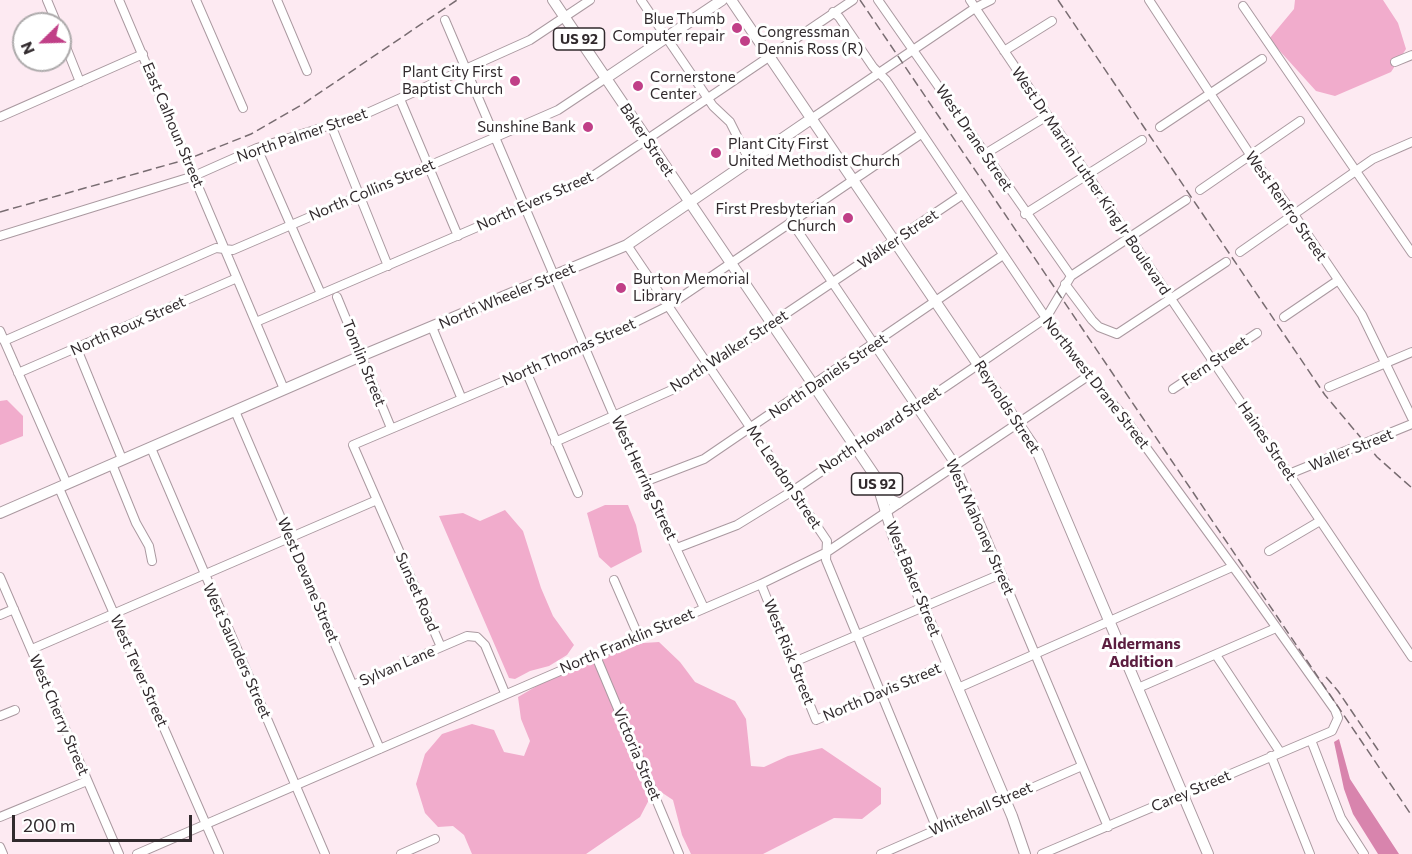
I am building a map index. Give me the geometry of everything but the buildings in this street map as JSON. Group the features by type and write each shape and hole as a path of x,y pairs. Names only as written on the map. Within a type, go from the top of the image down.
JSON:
{"main road":[{"name":"US 92","path":"553,0 606,78"},
{"name":"North Collins Street","path":"606,78 722,0"},
{"name":"Reynolds Street","path":"731,0 896,240 1044,465 1208,854"},
{"name":"Baker Street","path":"606,78 689,202"},
{"name":"North Wheeler Street","path":"0,513 361,356 627,245 811,119"},
{"name":"West Baker Street","path":"689,202 874,476 893,535 1005,799 1025,854"},
{"name":"US 92","path":"874,476 891,500 898,503"}],"street":[{"name":"East Calhoun Street","path":"119,0 284,389"},
{"path":"196,0 243,108"},
{"path":"277,0 307,71"},
{"name":"North Palmer Street","path":"0,236 194,176 257,148 331,125 400,99 530,40 590,0"},
{"path":"641,0 708,99 730,122 749,160"},
{"name":"North Evers Street","path":"256,322 587,180 648,141 853,0"},
{"name":"West Drane Street","path":"878,0 1025,214 1071,276"},
{"name":"North Wheeler Street","path":"811,119 913,50 973,4 991,0"},
{"name":"West Renfro Street","path":"1149,0 1251,156 1293,213 1362,315 1412,418"},
{"name":"West Dr Martin Luther King Jr Boulevard","path":"973,4 1128,237 1214,361"},
{"path":"1243,6 1412,253"},
{"name":"Northwest Drane Street","path":"833,12 839,17 873,67 880,72 1046,318 1088,376 1121,412 1335,710 1337,724"},
{"name":"West Herring Street","path":"446,20 614,415 704,608"},
{"path":"1004,51 1052,21"},
{"path":"0,117 143,54"},
{"path":"1395,62 1412,55"},
{"path":"1160,127 1262,59"},
{"path":"72,62 80,82"},
{"name":"North Collins Street","path":"4,341 216,248 233,250 558,110 606,78"},
{"path":"400,99 458,236"},
{"path":"985,154 1047,116"},
{"path":"1200,189 1300,121"},
{"path":"331,125 388,266"},
{"name":"North Thomas Street","path":"353,444 585,347 668,306 921,134"},
{"path":"1025,214 1086,173 1142,140"},
{"path":"1240,252 1373,159 1412,142"},
{"path":"257,148 321,294"},
{"name":"Walker Street","path":"833,282 962,195"},
{"path":"1046,318 1071,276 1186,200"},
{"name":"West Mahoney Street","path":"791,221 955,464 1107,827"},
{"name":"Mc Lendon Street","path":"627,245 827,541 826,561 937,829"},
{"name":"North Daniels Street","path":"644,482 704,459 1003,255"},
{"path":"1065,285 1092,321 1099,327 1117,334 1226,262"},
{"name":"North Roux Street","path":"18,373 237,278"},
{"path":"1284,317 1337,281"},
{"name":"North Walker Street","path":"555,442 674,389 710,367 833,282"},
{"name":"Tomlin Street","path":"337,297 391,428"},
{"name":"North Howard Street","path":"677,548 737,525 794,490 1046,318"},
{"path":"432,327 461,397"},
{"name":"West Tever Street","path":"0,331 114,614 219,854"},
{"name":"Fern Street","path":"1173,389 1257,333"},
{"path":"76,349 117,462 136,524 149,546 152,561"},
{"path":"1329,387 1412,352"},
{"name":"Haines Street","path":"1214,361 1320,521"},
{"path":"526,371 578,493"},
{"name":"North Franklin Street","path":"137,854 760,584 827,552 955,464 1019,425 1088,376"},
{"name":"West Devane Street","path":"235,411 380,749"},
{"name":"Waller Street","path":"1289,474 1412,424"},
{"name":"Sunset Road","path":"353,444 441,647 467,636 477,636 485,645 506,693"},
{"name":"West Saunders Street","path":"151,448 325,854"},
{"path":"32,649 205,577 377,500"},
{"path":"1269,551 1320,521 1412,657"},
{"name":"North Davis Street","path":"958,688 1232,567"},
{"path":"794,662 1001,574"},
{"name":"West Cherry Street","path":"0,577 119,854"},
{"path":"614,580 638,635"},
{"name":"West Risk Street","path":"760,584 816,720"},
{"path":"0,615 14,609"},
{"path":"1138,688 1276,628"},
{"name":"Sylvan Lane","path":"353,685 441,647"},
{"name":"Victoria Street","path":"595,654 679,854"},
{"path":"1216,655 1278,745 1280,752"},
{"name":"North Davis Street","path":"816,720 948,664"},
{"path":"0,716 15,710"},
{"name":"Carey Street","path":"1042,854 1332,731 1337,724"},
{"path":"1311,740 1341,818 1364,854"},
{"path":"1271,756 1310,854"},
{"name":"Whitehall Street","path":"881,854 1082,766"},
{"path":"0,818 87,781"},
{"path":"401,854 435,839"},
{"path":"0,847 3,854"}],"shaded area":[{"path":"1295,0 1383,0 1398,23 1406,49 1391,72 1335,96 1316,91 1269,39 1294,9"},
{"path":"7,400 23,416 23,436 0,445 0,401"},
{"path":"605,505 628,505 636,525 642,552 611,568 599,557 587,513"},
{"path":"505,510 523,531 541,588 553,616 574,645 567,655 549,666 530,671 515,679 509,678 439,516 463,513 480,521"},
{"path":"659,642 680,662 695,682 735,701 746,719 751,766 764,767 788,756 822,748 881,788 881,804 862,819 834,818 763,854 691,854 682,835 673,800 655,788 601,657 643,643"},
{"path":"594,660 651,796 640,817 586,854 472,854 464,835 453,826 438,827 425,813 416,784 425,754 442,734 472,724 494,730 504,752 524,756 530,741 521,719 518,697 559,673"},
{"path":"1339,739 1350,779 1399,854 1378,854 1353,814 1344,789 1334,742"}],"railway":[{"path":"0,212 188,159 251,134 303,104 457,0"},
{"path":"860,0 1412,816"},
{"path":"1058,0 1325,395 1377,457 1412,488"},
{"path":"1326,677 1380,753"}],"place":[{"name":"Blue Thumb Computer repair","path":"737,28"},
{"name":"Congressman Dennis Ross (R)","path":"745,41"},
{"name":"Plant City First Baptist Church","path":"515,81"},
{"name":"Cornerstone Center","path":"638,86"},
{"name":"Sunshine Bank","path":"588,127"},
{"name":"Plant City First United Methodist Church","path":"716,153"},
{"name":"First Presbyterian Church","path":"848,218"},
{"name":"Burton Memorial Library","path":"621,288"}],"district":[{"name":"Aldermans Addition","path":"1141,653"}]}
